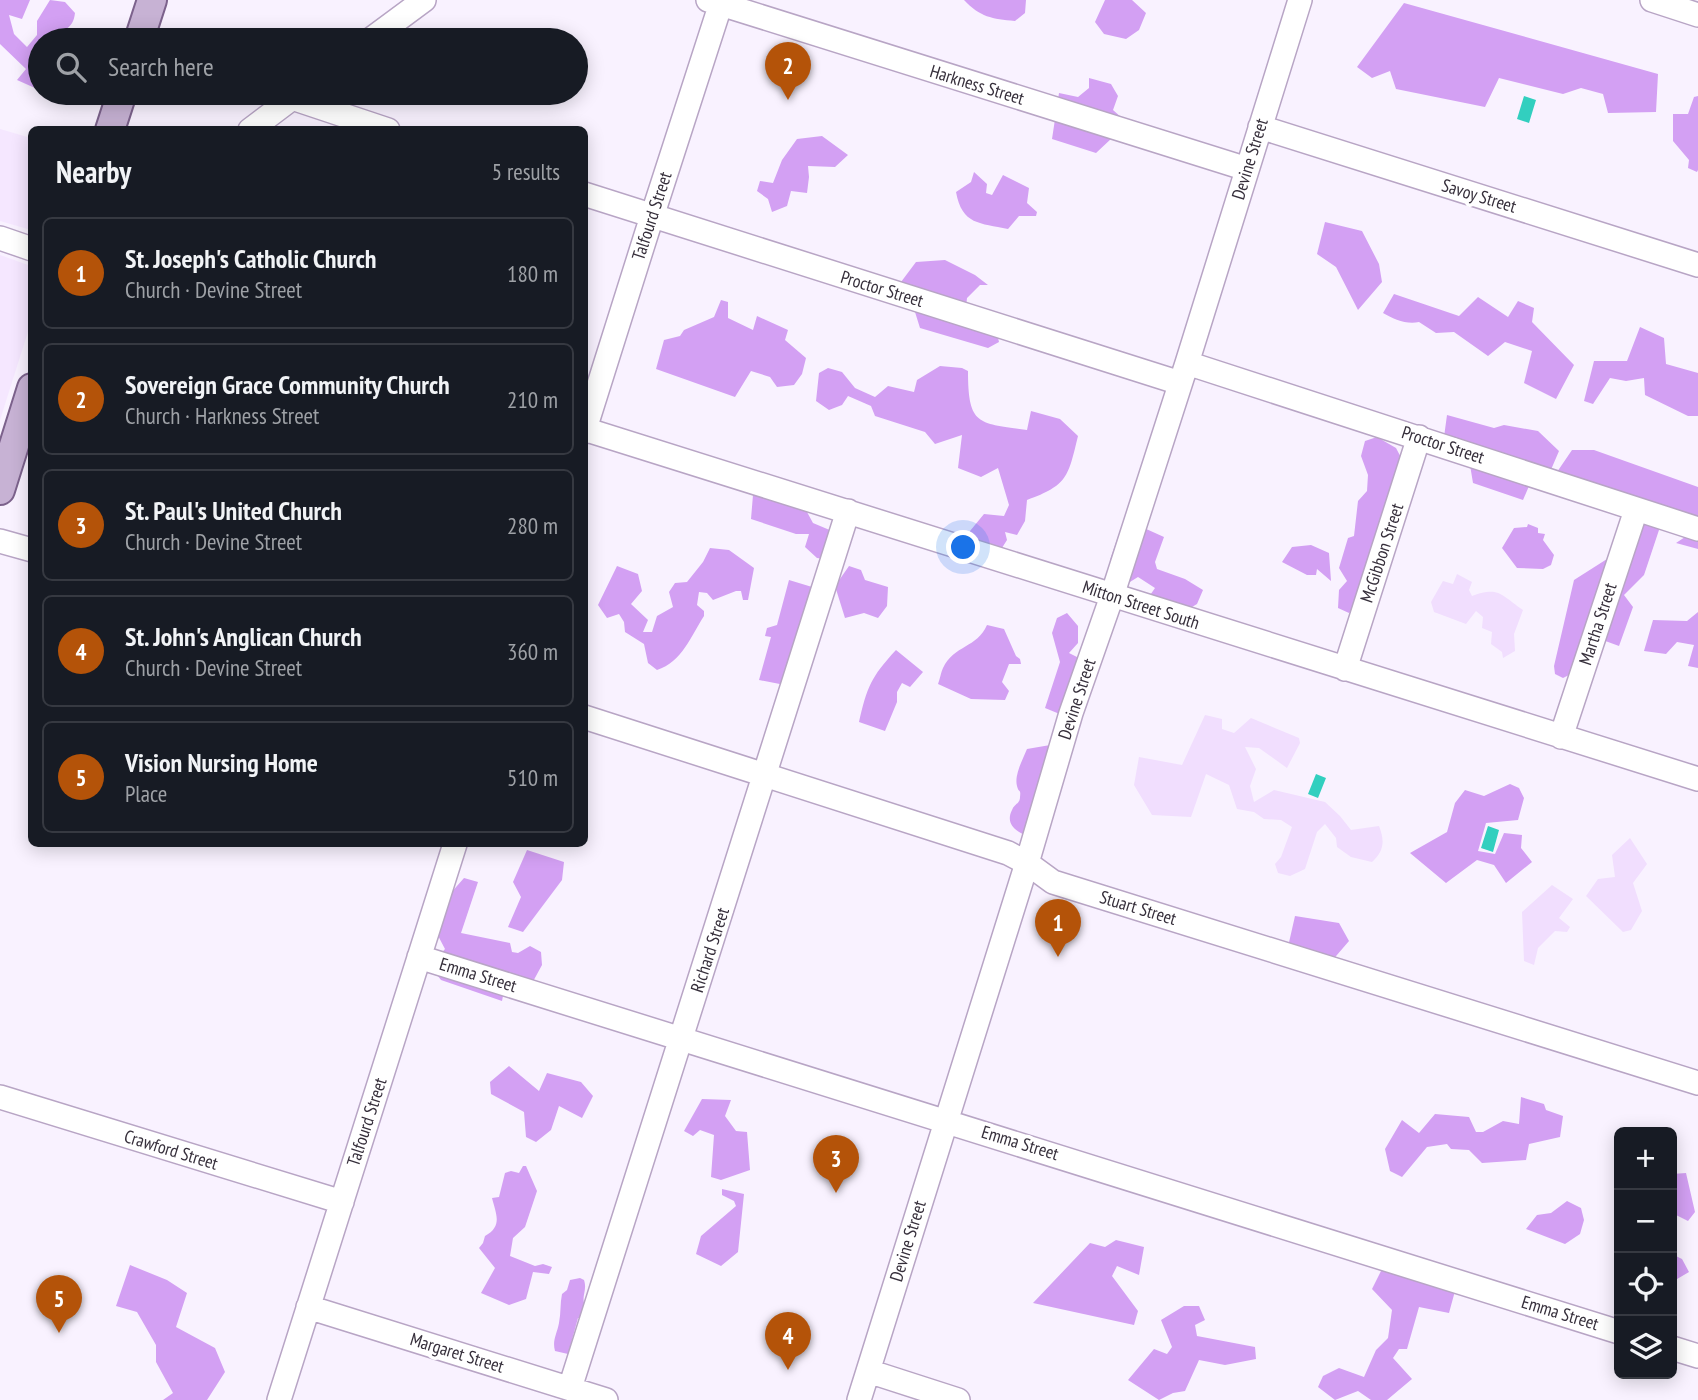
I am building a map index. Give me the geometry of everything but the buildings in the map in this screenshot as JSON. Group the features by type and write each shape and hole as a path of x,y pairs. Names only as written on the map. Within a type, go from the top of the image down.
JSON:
{"main road":[{"path":"143,28 152,0"},
{"path":"111,126 118,105"},
{"path":"0,489 28,401"}],"street":[{"path":"386,28 425,0"},
{"name":"Devine Street","path":"859,1400 1027,863 1071,713 1112,596 1300,0"},
{"path":"1651,0 1698,15"},
{"name":"Harkness Street","path":"717,1 1247,169"},
{"name":"Talfourd Street","path":"588,420 717,1"},
{"path":"255,126 282,105"},
{"path":"322,105 377,126"},
{"name":"Savoy Street","path":"1260,127 1698,265"},
{"name":"Proctor Street","path":"588,195 652,217 1183,373 1419,437 1698,529"},
{"path":"0,239 28,248"},
{"name":"Mitton Street South","path":"588,431 1698,779"},
{"name":"McGibbon Street","path":"1345,669 1419,437"},
{"name":"Martha Street","path":"1561,737 1636,510"},
{"name":"Richard Street","path":"570,1388 848,511"},
{"path":"0,541 28,549"},
{"name":"Stuart Street","path":"588,718 1008,853 1053,882 1698,1083"},
{"name":"Talfourd Street","path":"279,1400 454,847"},
{"name":"Emma Street","path":"419,957 1614,1330"},
{"name":"Crawford Street","path":"0,1097 341,1202"},
{"name":"Margaret Street","path":"309,1307 606,1400"},
{"path":"1677,1350 1698,1356"},
{"path":"868,1371 958,1400"}],"shaded area":[{"path":"0,0 30,0 22,19 9,15 14,34 28,46 28,85 17,80 26,69 0,44"},
{"path":"50,0 65,2 75,13 70,26 37,28 37,21"},
{"path":"964,0 1026,0 1025,13 1015,21 993,18 981,14"},
{"path":"1105,0 1132,0 1146,13 1139,30 1126,39 1104,34 1095,22"},
{"path":"1404,3 1658,74 1656,112 1608,113 1603,94 1581,88 1563,94 1499,78 1485,107 1396,89 1390,71 1372,78 1357,67"},
{"path":"1089,78 1111,84 1118,96 1113,110 1122,118 1112,138 1096,153 1052,139 1059,93 1078,97 1089,88"},
{"path":"1524,96 1536,100 1529,123 1517,119"},
{"path":"1698,96 1697,172 1688,168 1689,160 1673,141 1673,114 1688,114 1694,97"},
{"path":"0,129 28,137 28,229 0,221"},
{"path":"822,136 848,155 835,167 808,166 807,193 791,191 787,206 772,212 768,199 757,191 760,181 773,183 782,160 797,139"},
{"path":"974,172 987,184 986,193 992,195 1003,175 1029,188 1027,203 1037,212 1036,216 1019,216 1008,229 974,221 968,217 956,192 971,182"},
{"path":"1325,222 1362,231 1379,264 1382,282 1358,310 1336,267 1317,254"},
{"path":"0,255 28,265 28,332 0,420"},
{"path":"945,260 975,275 988,285 980,285 967,298 966,307 974,313 975,331 996,329 999,342 988,348 920,328 915,312 900,307 898,286 916,262"},
{"path":"1394,294 1459,316 1478,297 1508,317 1518,301 1534,308 1532,322 1574,365 1556,399 1524,383 1532,351 1505,342 1488,356 1454,332 1436,333 1419,322 1410,323 1396,319 1383,313"},
{"path":"721,300 728,302 728,318 753,330 757,316 788,330 785,340 806,358 802,374 794,385 777,387 770,377 751,371 735,397 656,369 664,340 680,336 684,330 714,317"},
{"path":"1640,327 1664,338 1666,364 1698,373 1698,416 1688,416 1645,395 1644,378 1626,381 1610,378 1593,404 1584,401 1594,361 1627,361"},
{"path":"940,366 968,371 970,402 974,412 987,423 1027,430 1031,411 1060,419 1078,436 1072,461 1064,478 1041,495 1027,500 1025,521 1017,535 1005,532 1007,540 1000,551 971,544 970,531 984,514 1004,516 1009,505 998,468 981,477 958,468 962,435 935,444 925,432 875,416 871,406 848,396 842,405 829,410 816,401 819,373 828,368 842,372 855,388 875,397 888,386 914,392 917,380"},
{"path":"1447,415 1494,428 1504,425 1538,431 1559,451 1550,472 1538,465 1523,500 1473,483 1469,459 1444,437"},
{"path":"1377,437 1396,448 1406,467 1379,569 1362,578 1360,603 1349,613 1338,608 1339,590 1347,581 1339,568 1348,538 1354,536 1358,501 1367,491 1368,475 1361,456 1365,441"},
{"path":"1572,450 1594,450 1698,487 1698,549 1676,543 1685,537 1685,530 1639,506 1600,510 1575,498 1557,472"},
{"path":"753,495 767,496 807,512 813,523 832,531 837,561 817,558 805,547 809,534 796,534 751,519"},
{"path":"1638,518 1660,527 1644,575 1624,595 1633,607 1619,646 1589,635 1573,673 1563,678 1555,674 1554,666 1574,580 1618,552"},
{"path":"1124,519 1164,537 1155,562 1157,569 1185,579 1203,590 1197,604 1182,613 1144,604 1155,588 1138,577 1125,585 1110,560"},
{"path":"1528,524 1538,528 1538,533 1545,534 1543,540 1554,555 1551,565 1543,569 1517,568 1502,548 1514,528 1527,527"},
{"path":"1311,545 1329,553 1331,581 1317,569 1316,575 1307,575 1282,562 1292,547"},
{"path":"710,548 729,550 754,568 748,600 743,600 741,591 713,600 707,593 699,592 697,605 704,611 704,616 679,655 657,670 648,663 644,644 625,632 624,622 619,614 607,618 598,605 617,566 638,574 642,591 631,604 648,620 643,632 652,632 657,616 673,607 669,592 675,583 687,582"},
{"path":"849,566 861,570 865,580 888,587 887,606 878,618 864,613 845,618 835,586"},
{"path":"1457,574 1472,582 1469,590 1472,596 1494,592 1523,610 1514,634 1515,651 1503,658 1502,652 1491,644 1492,632 1482,628 1483,617 1476,611 1466,624 1434,612 1431,602 1443,581 1453,584"},
{"path":"789,580 822,590 790,686 759,680 771,637 765,636 767,628 777,625"},
{"path":"1698,612 1698,668 1688,666 1694,645 1677,642 1666,654 1644,651 1653,620 1687,621"},
{"path":"1067,613 1078,626 1078,643 1069,653 1083,660 1067,717 1045,708 1060,662 1052,633 1057,618"},
{"path":"987,625 1004,629 1016,656 1020,659 1021,664 1009,664 1002,682 1009,691 1005,700 971,699 938,684 948,660 983,633"},
{"path":"896,650 923,672 910,687 902,683 885,731 859,722 871,683"},
{"path":"1205,715 1222,719 1222,729 1234,733 1251,718 1299,738 1300,743 1287,768 1259,748 1245,747 1256,769 1250,786 1254,802 1274,790 1325,802 1351,830 1379,826 1382,846 1376,858 1372,862 1351,857 1337,847 1336,838 1325,824 1317,832 1305,869 1290,876 1278,873 1275,864 1281,857 1292,827 1281,820 1264,819 1254,812 1237,809 1229,785 1206,774 1191,817 1152,815 1134,785 1139,757 1182,765"},
{"path":"1056,744 1026,836 1015,829 1010,819 1013,808 1020,799 1016,782 1019,767 1027,749"},
{"path":"1316,774 1326,778 1318,798 1308,794"},
{"path":"1510,784 1519,788 1524,798 1518,820 1486,823 1478,851 1495,854 1504,833 1522,835 1521,848 1532,862 1506,883 1494,865 1477,860 1446,883 1410,853 1447,832 1455,803 1465,790 1484,796"},
{"path":"1488,826 1499,830 1493,852 1481,848"},
{"path":"1630,838 1647,864 1633,883 1642,911 1631,930 1623,932 1586,896 1598,879 1615,877 1612,855"},
{"path":"527,850 564,862 562,880 523,932 508,927 521,897 513,882"},
{"path":"464,878 478,882 461,933 510,943 512,952 518,953 530,946 541,952 542,965 530,987 507,975 502,1001 441,980 430,966 445,949 435,930 442,903"},
{"path":"1552,885 1573,899 1559,918 1570,927 1567,932 1555,931 1538,948 1534,965 1524,961 1522,912"},
{"path":"1295,916 1339,923 1349,941 1318,977 1285,960"},
{"path":"509,1066 539,1091 547,1073 581,1082 593,1096 582,1118 559,1106 551,1130 536,1142 526,1137 524,1112 491,1094 490,1082"},
{"path":"1521,1097 1544,1104 1546,1110 1563,1116 1560,1137 1529,1144 1526,1160 1482,1163 1469,1150 1451,1149 1447,1144 1427,1147 1402,1177 1390,1171 1385,1149 1402,1120 1419,1133 1435,1114 1469,1117 1476,1132 1483,1132 1503,1121 1519,1124"},
{"path":"702,1099 731,1100 725,1116 736,1131 747,1132 750,1170 721,1180 711,1177 714,1135 700,1130 693,1136 684,1131"},
{"path":"523,1166 526,1166 537,1191 525,1227 513,1238 510,1256 535,1266 543,1264 552,1267 549,1274 533,1272 526,1299 509,1305 481,1293 495,1268 479,1248 496,1224 492,1198 499,1197 505,1173 519,1173"},
{"path":"1686,1173 1695,1212 1688,1221 1677,1216 1677,1174"},
{"path":"722,1189 744,1194 738,1252 721,1266 696,1254 701,1236 736,1206 734,1201 722,1195"},
{"path":"1567,1201 1581,1208 1584,1220 1580,1234 1565,1244 1526,1229 1537,1215 1551,1213"},
{"path":"1116,1240 1144,1247 1139,1275 1117,1266 1112,1276 1138,1311 1134,1325 1033,1303 1090,1243 1105,1247"},
{"path":"1389,1255 1455,1291 1449,1313 1419,1307 1407,1349 1399,1349 1393,1358 1412,1379 1387,1400 1371,1400 1358,1391 1335,1400 1318,1387 1323,1376 1339,1368 1364,1377 1376,1350 1388,1338 1392,1310 1372,1289"},
{"path":"1677,1256 1682,1259 1689,1272 1677,1279"},
{"path":"130,1265 167,1280 187,1293 176,1327 215,1348 225,1372 207,1400 163,1400 173,1393 156,1362 156,1345 137,1312 116,1306"},
{"path":"580,1278 585,1284 584,1302 587,1310 584,1318 578,1318 568,1354 555,1351 554,1340 560,1319 562,1294 567,1290 570,1280"},
{"path":"1184,1306 1199,1306 1205,1320 1195,1325 1197,1336 1255,1347 1256,1359 1225,1365 1199,1360 1185,1391 1159,1400 1128,1380 1154,1349 1167,1354 1172,1347 1161,1320"}],"place":[{"name":"Sovereign Grace Community Church","path":"788,100"},
{"name":"St. Joseph's Catholic Church","path":"1058,957"},
{"name":"St. Paul's United Church","path":"836,1193"},
{"name":"Vision Nursing Home","path":"59,1333"},
{"name":"St. John's Anglican Church","path":"788,1370"}]}
